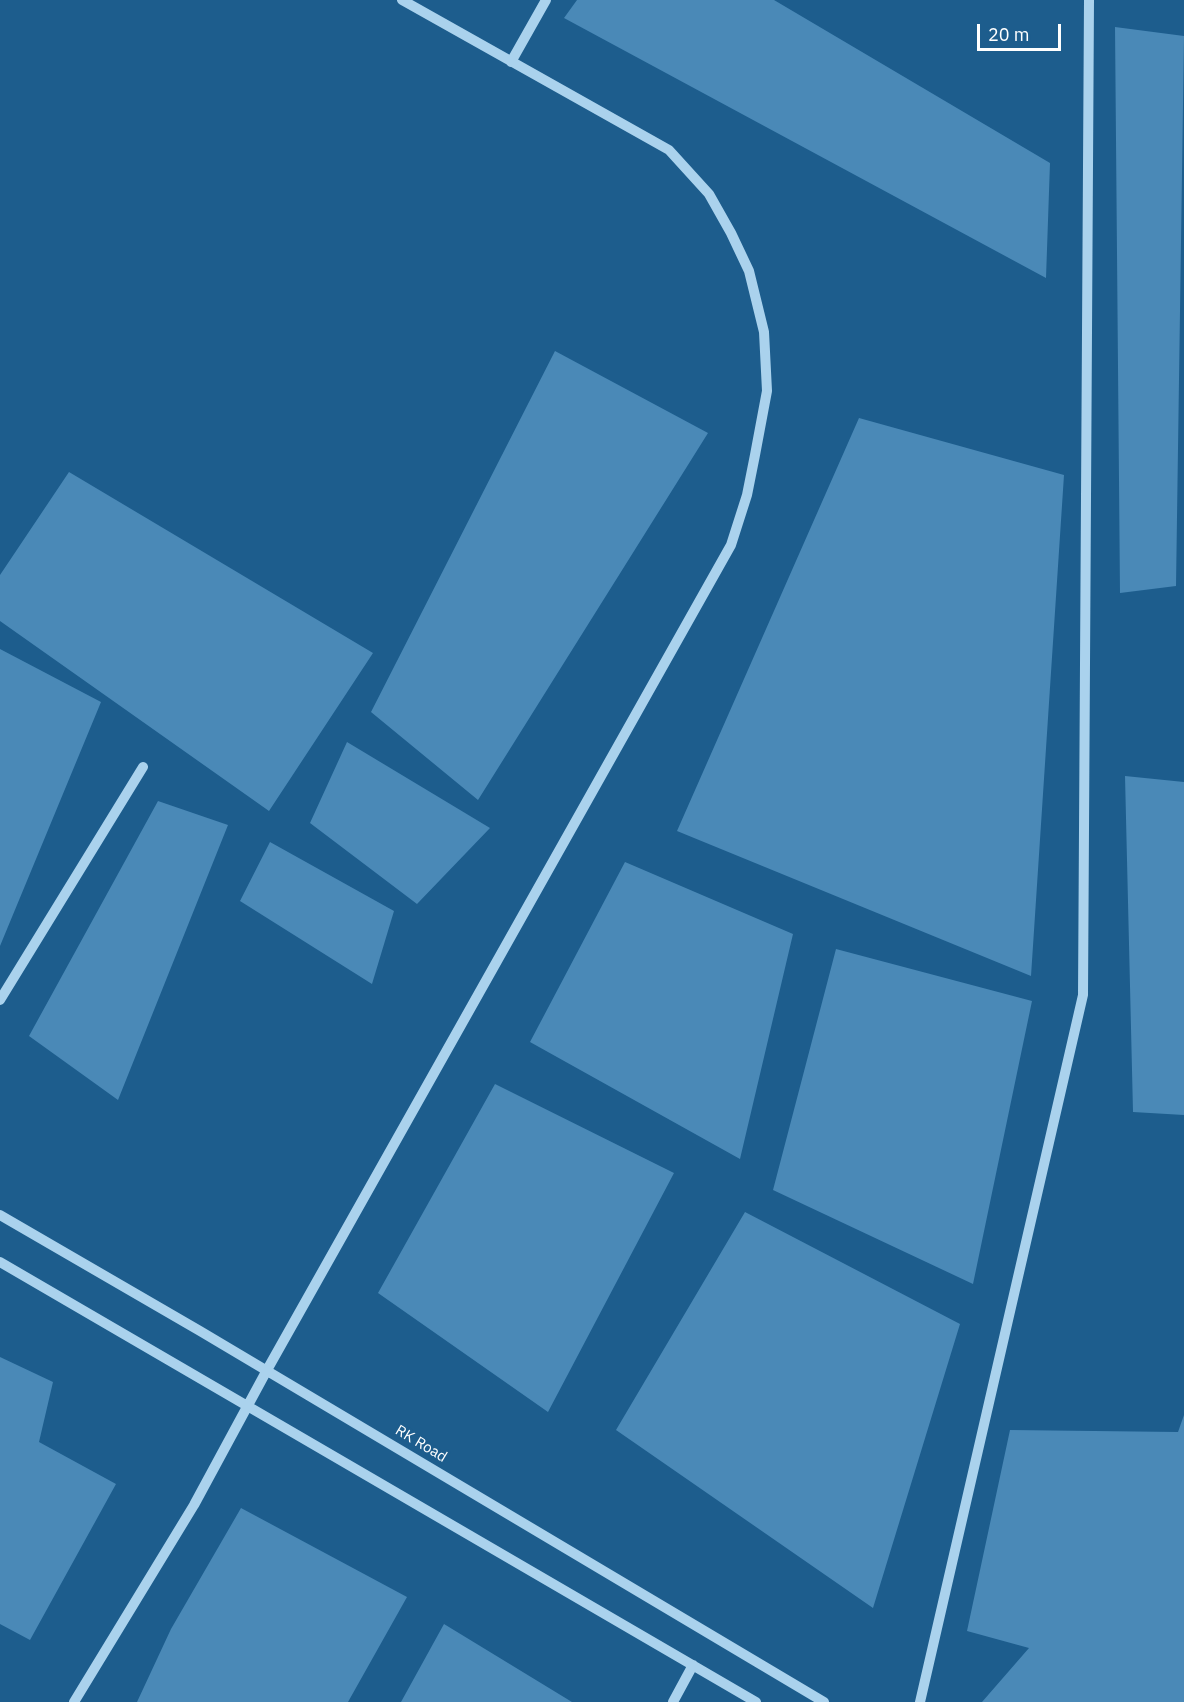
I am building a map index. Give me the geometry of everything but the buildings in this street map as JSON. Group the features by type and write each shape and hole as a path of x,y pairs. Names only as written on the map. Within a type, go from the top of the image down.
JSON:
{"street":[{"path":"74,1702 194,1505 267,1370 731,545 747,495 755,455 767,392 764,332 749,271 709,194 669,150 402,0"},
{"path":"511,62 546,0"},
{"path":"920,1702 1083,995 1089,0"},
{"path":"0,1000 143,767"},
{"name":"RK Road","path":"0,1215 267,1370 824,1702"},
{"path":"0,1262 756,1702"},
{"path":"673,1702 693,1665"}]}
